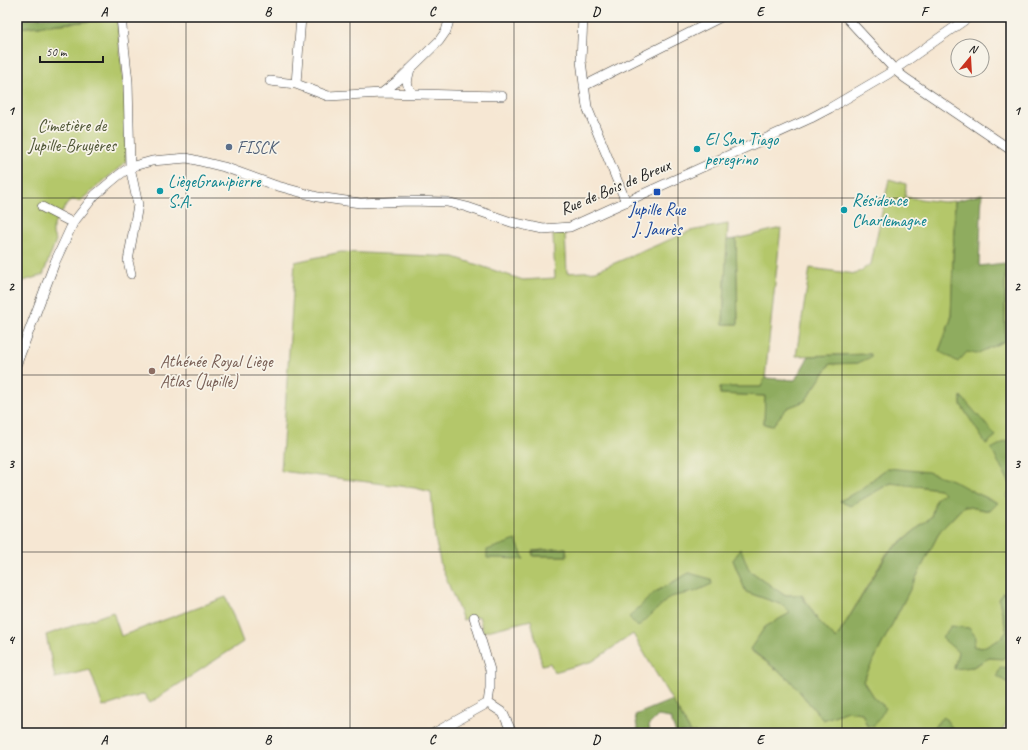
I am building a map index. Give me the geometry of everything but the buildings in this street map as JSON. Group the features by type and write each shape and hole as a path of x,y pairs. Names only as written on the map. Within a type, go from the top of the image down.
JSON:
{"street":[{"path":"296,84 301,17"},
{"path":"583,17 580,61 587,107 626,202"},
{"path":"584,86 721,17"},
{"path":"846,17 895,70 1011,150"},
{"name":"Rue de Bois de Breux","path":"17,363 55,262 73,224 95,195 130,168 152,161 187,158 224,167 274,185 318,196 360,203 409,201 447,202 511,222 543,230 570,227 830,108 895,70 969,17"},
{"path":"121,18 128,82 130,168 138,205 128,261 131,274"},
{"path":"382,93 439,42 446,31 449,18"},
{"path":"410,69 408,87 413,94"},
{"path":"270,81 296,84 328,96 382,93 502,96"},
{"path":"42,207 73,224"},
{"path":"474,617 490,670 488,702"},
{"path":"434,733 488,702"},
{"path":"488,702 503,714 512,733"}],"green space":[{"path":"46,17 121,18 17,28 17,20"},
{"name":"Cimetière de Jupille-Bruyères","path":"117,19 126,108 126,162 80,201 72,200 67,204 53,226 53,235 56,240 43,275 17,283 17,28"},
{"path":"889,179 906,184 905,197 943,202 955,201 951,319 939,351 967,352 1005,341 1005,272 1011,276 1011,467 1008,441 1006,474 1011,485 1011,492 1007,495 1011,503 1011,598 1004,592 999,600 1007,632 997,641 981,648 973,646 958,652 954,668 973,667 989,658 1003,658 1011,650 1011,714 1001,733 956,733 944,717 927,733 691,733 633,634 593,661 554,672 550,663 542,665 531,620 483,632 479,616 463,620 441,566 435,538 431,492 415,488 281,471 295,262 341,252 454,257 523,280 555,278 553,235 565,233 567,273 596,271 690,231 728,224 723,324 738,324 736,239 781,228 765,378 761,387 720,387 720,394 765,396 764,424 772,426 787,408 805,401 830,364 858,363 871,354 796,356 810,268 856,274 871,264","holes":["961,397 995,436 987,444 961,405","887,468 974,492 998,503 990,511 964,506 940,531 863,681 873,697 886,708 867,726 862,713 847,711 823,720 789,679 750,650 765,627 790,613 783,605 746,592 733,560 784,595 802,595 818,620 836,639 887,553 931,517 936,499 944,493 940,489 891,483 850,505 841,501 860,490","566,548 567,556 533,556 533,551"]},
{"path":"982,194 979,266 1005,263 1005,341 976,354 967,352 958,362 939,351 951,319 955,201"},
{"path":"736,239 738,324 723,324 727,240"},
{"path":"871,354 871,357 858,363 830,364 805,401 787,408 772,426 764,424 765,396 720,394 720,387 761,387 765,378 795,380 809,356"},
{"path":"961,396 996,436 986,444 961,405"},
{"path":"1008,440 1011,467 1011,485 991,449"},
{"path":"887,468 928,472 952,480 998,503 990,511 964,506 940,531 863,681 873,697 886,708 874,726 867,726 862,713 847,711 823,720 789,679 750,649 765,627 790,613 783,605 746,592 733,560 741,549 749,570 784,595 801,595 818,620 836,639 888,553 931,517 936,499 944,493 940,489 891,483 850,506 840,501 860,490"},
{"path":"516,540 524,559 487,558 487,550"},
{"path":"566,548 567,556 533,556 533,551"},
{"path":"689,573 711,579 712,584 694,592 670,597 638,627 629,617 655,592"},
{"path":"1003,592 1011,598 1011,650 1003,659 989,658 973,667 954,669 958,652 942,638 951,626 969,628 976,637 973,646 981,648 997,641 1007,632 999,600"},
{"path":"226,597 243,642 150,703 144,694 103,707 90,670 55,678 46,635 113,612 121,636"},
{"path":"1000,667 1011,668 1011,681 1006,682 997,676"},
{"path":"672,700 691,733 676,733 670,718 658,716 649,725 650,733 638,733 635,715"},
{"path":"944,717 956,733 927,733"}],"place":[{"name":"FISCK","path":"229,147"},
{"name":"El San Tiago peregrino","path":"697,149"},
{"name":"LiègeGranipierre S.A.","path":"160,191"},
{"name":"Jupille Rue J. Jaurès","path":"657,192"},
{"name":"Résidence Charlemagne","path":"844,210"},
{"name":"Athénée Royal Liège Atlas (Jupille)","path":"152,371"}]}
